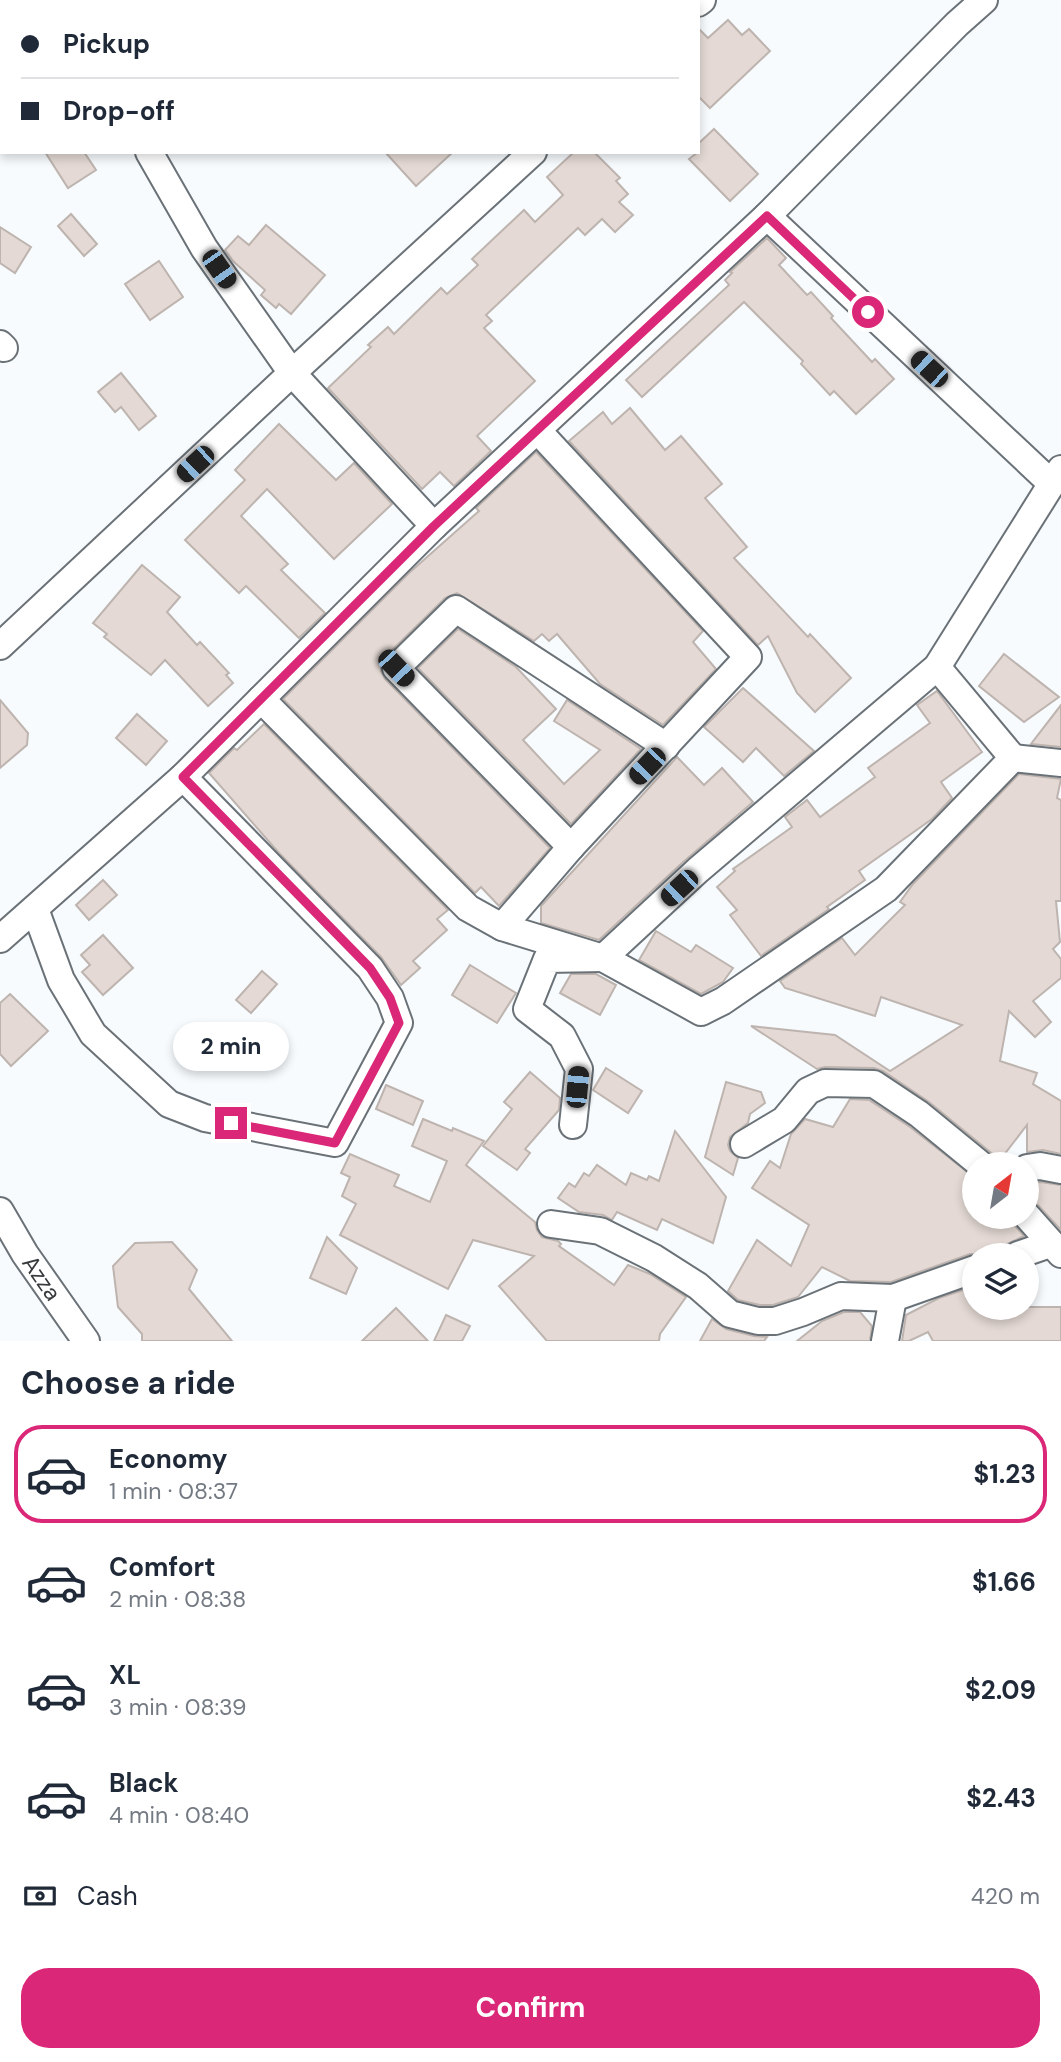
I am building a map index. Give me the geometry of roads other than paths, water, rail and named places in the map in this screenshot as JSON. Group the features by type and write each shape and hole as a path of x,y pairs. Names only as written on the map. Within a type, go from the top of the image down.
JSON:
{"street":[{"path":"0,939 183,777 434,526 767,216 984,0"},
{"path":"150,154 204,248 292,373 434,526"},
{"path":"0,646 531,154"},
{"path":"573,1125 579,1069 562,1036 527,1009 547,959 603,958 698,870 937,667 1056,476 767,216"},
{"path":"502,927 571,847 748,657 538,431"},
{"path":"571,847 396,668 456,609 666,746"},
{"path":"937,667 1013,758 1061,763"},
{"path":"261,699 468,908 502,927 603,958 701,1012 723,1001 886,889 1013,758"},
{"path":"35,909 61,980 93,1034 169,1104 205,1118 335,1143 399,1023 390,998 370,968 183,777"},
{"path":"744,1144 784,1120 808,1091 825,1083 874,1084 919,1114 965,1152"},
{"path":"1040,1166 1061,1170"},
{"name":"Azza","path":"0,1211 25,1254 86,1341"},
{"path":"551,1224 600,1231 654,1258 698,1286 730,1314 758,1321 775,1321 841,1296 893,1297 962,1273"},
{"path":"1038,1229 1056,1249"},
{"path":"885,1341 893,1297"}]}
